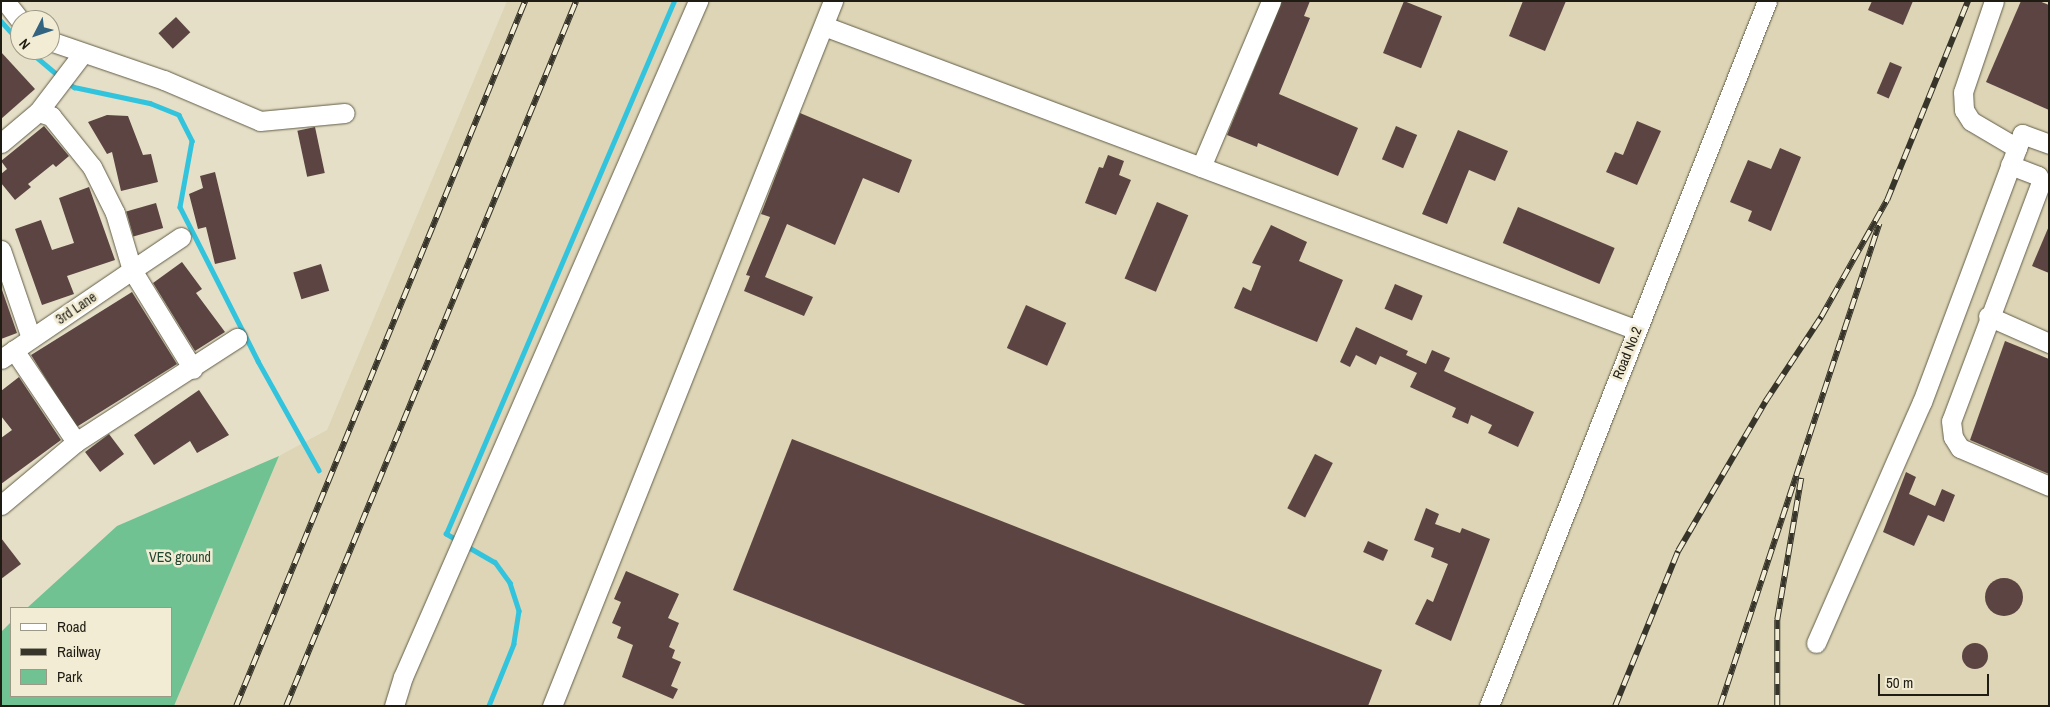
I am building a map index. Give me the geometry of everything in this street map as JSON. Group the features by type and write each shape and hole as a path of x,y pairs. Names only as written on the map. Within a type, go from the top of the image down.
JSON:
{"street":[{"path":"394,706 403,677 463,544 698,1"},
{"path":"552,706 833,1"},
{"path":"1201,167 1270,1"},
{"name":"Road No.2","path":"1489,706 1767,1"},
{"path":"1994,1 1962,92 1964,110 1971,121 2038,176 2040,182 1988,316 1951,421 1953,437 1960,448 2049,486"},
{"path":"824,26 1637,330"},
{"path":"60,45 164,80 260,121 345,113"},
{"path":"1,143 38,112 83,53"},
{"path":"38,112 51,116 92,167 115,213 127,247 132,270 193,369"},
{"path":"1816,643 1922,402 2022,134 2049,144"},
{"name":"3rd Lane","path":"8,355 180,237"},
{"path":"1,250 31,338"},
{"path":"1988,316 2049,343"},
{"path":"1,505 76,442 193,369 237,338"},
{"path":"8,355 76,442"}],"shaded area":[{"path":"507,1 2049,1 2049,706 174,706 279,456 327,430"}],"green space":[{"name":"VES ground","path":"279,456 174,706 1,706 1,632 10,623 10,697 172,697 172,607 28,607 117,526"}],"building":[{"path":"1282,1 1310,1 1304,16 1310,18 1279,94 1358,128 1338,176 1258,143 1257,147 1227,135"},
{"path":"1404,1 1442,16 1421,68 1383,53"},
{"path":"1523,1 1566,1 1545,51 1509,36"},
{"path":"1872,1 1913,1 1903,25 1868,10"},
{"path":"2021,1 2039,1 2049,5 2049,110 1986,82"},
{"path":"176,17 190,32 173,49 158,33"},
{"path":"1,52 35,89 1,119"},
{"path":"1890,62 1902,67 1889,98 1877,93"},
{"path":"800,113 912,160 899,193 863,178 835,245 787,224 765,277 813,297 804,316 744,291 750,276 746,275 770,217 761,214"},
{"path":"107,115 128,116 143,155 151,154 158,182 121,191 112,152 107,154 88,122"},
{"path":"1637,121 1661,131 1637,185 1606,172 1615,152 1623,155"},
{"path":"44,126 69,156 56,167 53,164 28,184 31,187 15,200 1,183 1,174 7,169 1,161"},
{"path":"1396,126 1417,135 1403,168 1382,159"},
{"path":"315,127 325,173 307,177 297,131"},
{"path":"1458,130 1508,151 1495,181 1469,170 1447,224 1422,214"},
{"path":"1780,148 1801,157 1771,231 1748,221 1752,211 1730,202 1748,160 1771,169"},
{"path":"1108,155 1124,161 1119,175 1131,180 1116,215 1085,203 1099,167 1103,168"},
{"path":"215,172 236,259 215,264 206,227 198,229 189,194 203,188 200,176"},
{"path":"89,187 115,260 67,276 74,294 42,305 15,229 41,220 52,250 74,243 59,198"},
{"path":"1157,202 1188,215 1156,292 1125,278"},
{"path":"156,203 163,228 133,237 126,212"},
{"path":"1518,207 1615,248 1599,284 1503,243"},
{"path":"1271,225 1307,242 1299,261 1343,280 1317,342 1234,308 1243,287 1251,291 1261,266 1252,263"},
{"path":"2049,226 2049,273 2032,266"},
{"path":"182,262 202,289 196,293 225,332 195,351 153,283"},
{"path":"321,264 329,291 301,299 293,272"},
{"path":"1395,284 1423,296 1412,321 1384,309"},
{"path":"1,287 17,333 1,339"},
{"path":"132,292 177,364 76,427 31,355"},
{"path":"1026,305 1066,323 1047,366 1007,348"},
{"path":"1356,327 1408,351 1406,355 1426,364 1432,350 1450,358 1444,371 1534,412 1518,447 1488,433 1492,425 1471,415 1468,424 1452,417 1456,408 1410,387 1417,373 1380,356 1376,365 1356,355 1350,367 1340,362"},
{"path":"2005,341 2049,359 2049,474 1970,440"},
{"path":"19,377 61,440 1,484 1,438 12,430 1,416 1,391"},
{"path":"199,390 229,435 197,453 190,441 154,465 134,435"},
{"path":"109,434 124,454 100,472 85,452"},
{"path":"792,439 1382,670 1368,706 1028,706 733,590"},
{"path":"1315,454 1333,463 1305,517 1287,508"},
{"path":"1906,472 1916,477 1909,494 1935,506 1942,489 1955,495 1944,522 1928,515 1914,546 1883,532"},
{"path":"1426,508 1439,514 1435,524 1460,533 1462,528 1490,539 1451,641 1415,624 1427,599 1433,602 1448,564 1431,557 1434,548 1414,540"},
{"path":"1,538 21,564 1,579"},
{"path":"1368,541 1388,550 1383,561 1363,552"},
{"path":"626,571 679,594 668,618 679,623 669,647 675,650 672,658 681,662 671,686 678,689 673,699 622,677 633,645 617,638 621,627 612,623 621,602 614,599"},
{"path":"2004,578 2011,579 2017,584 2022,590 2022,604 2017,610 2011,615 2004,616 1997,615 1991,610 1986,604 1985,597 1986,590 1991,584 1997,579"},
{"path":"1975,643 1984,647 1988,656 1984,665 1975,669 1966,665 1962,656 1966,647"}],"waterway":[{"path":"458,541 446,534 674,1"},
{"path":"1,21 10,31"},
{"path":"40,60 59,76"},
{"path":"67,82 74,87 150,103 179,115 192,141 180,207 258,361 319,470"},
{"path":"465,545 495,562 510,583 519,611 514,644 489,706"}],"railway":[{"path":"236,706 525,1"},
{"path":"286,706 576,1"},
{"path":"1615,706 1678,551 1765,402 1821,317 1887,200 1968,1"},
{"path":"1720,706 1879,224"},
{"path":"1777,706 1777,620 1801,478"}]}
